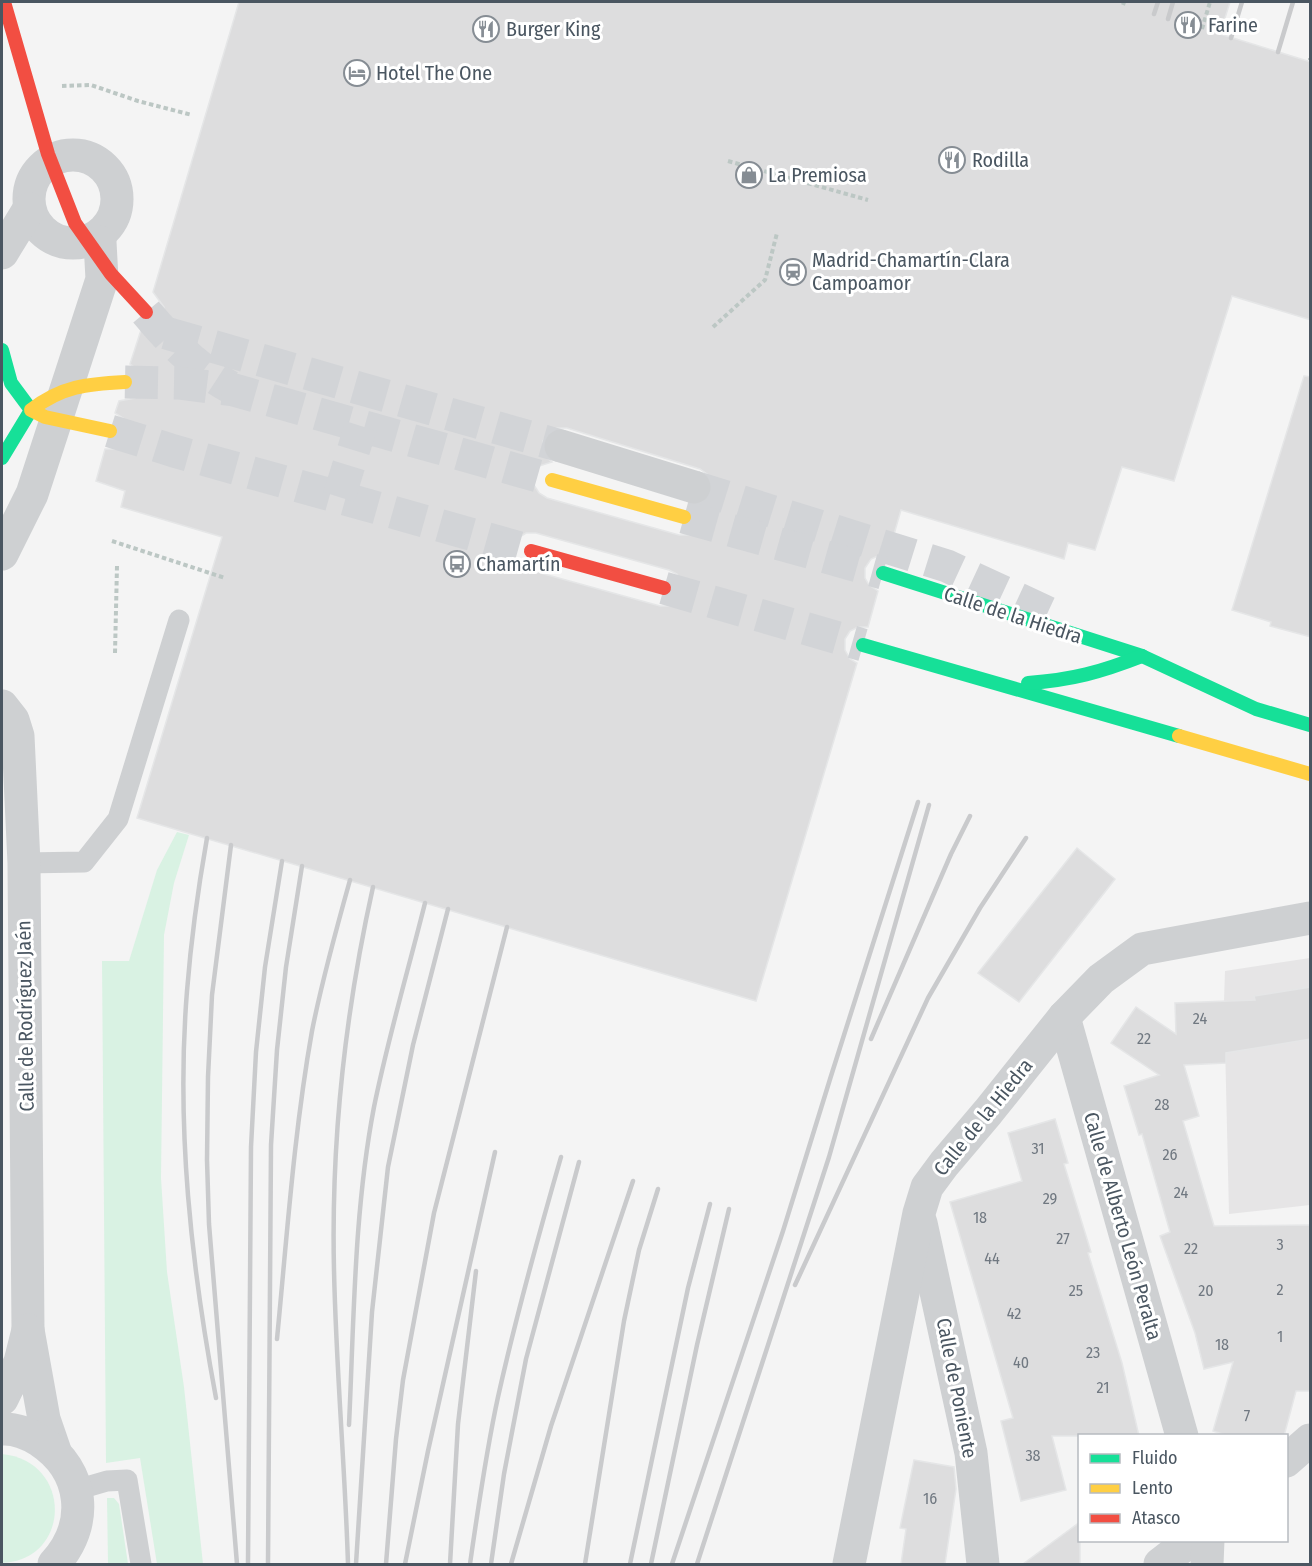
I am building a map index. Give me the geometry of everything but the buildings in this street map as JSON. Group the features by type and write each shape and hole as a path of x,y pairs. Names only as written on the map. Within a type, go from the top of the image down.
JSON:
{"main road":[{"path":"4,2 48,154 75,223 111,274 146,312"},
{"path":"2,350 5,372 12,388 31,410 45,417 110,431"},
{"path":"2,458 31,410 56,392 76,385 125,382"},
{"path":"552,480 689,502"},
{"path":"531,551 664,588"},
{"name":"Calle de la Hiedra","path":"883,573 1142,657 1256,709 1311,725"},
{"name":"Calle de la Hiedra","path":"863,645 1311,774"},
{"name":"Calle de la Hiedra","path":"1004,684 1063,681 1106,670 1142,657"}],"street":[{"path":"77,155 101,164 115,185 118,198 116,212 100,234 87,241 72,243 57,241 45,234 35,222 29,209 28,195 32,182 50,160 63,156 77,155"},
{"path":"2,253 29,209"},
{"path":"2,555 32,494 102,279 100,234"},
{"path":"561,446 689,502"},
{"name":"Calle de Rodríguez Jaén","path":"2,706 13,720 18,736 24,863 28,1330 42,1410 55,1451 68,1469 76,1490 78,1512 74,1534 64,1554 54,1564"},
{"name":"Calle de la Hiedra","path":"849,1564 919,1213 927,1187 1064,1017 1101,979 1142,949 1311,918"},
{"name":"Calle de Alberto León Peralta","path":"1064,1017 1181,1434"},
{"name":"Calle de Poniente","path":"919,1213 971,1453 982,1564"},
{"name":"Calle de Rodríguez Jaén","path":"2,1399 20,1362 28,1330"},
{"name":"Calle de Rodríguez Jaén","path":"2,1429 32,1436 55,1451"},
{"path":"1288,1460 1311,1440"},
{"path":"1160,1564 1188,1542"},
{"path":"1207,1564 1208,1542"}],"lane":[{"path":"24,863 84,862 118,819 180,620"},
{"path":"76,1490 107,1481 127,1480 141,1564"}],"path":[{"path":"1202,29 1210,2"},
{"path":"62,86 91,85 192,116"},
{"path":"728,161 868,200"},
{"path":"713,327 765,280 777,233"},
{"path":"112,541 225,578"},
{"path":"115,653 117,566"}],"shaded area":[{"path":"1310,958 1310,1205 1229,1214 1225,971"}],"green space":[{"path":"177,832 189,835 174,883 164,935 161,1178 167,1272 184,1387 203,1564 157,1564 140,1458 106,1463 102,961 129,961 157,870"},
{"path":"2,1454 25,1461 42,1474 52,1491 55,1510 51,1529 42,1546 25,1558 2,1563"},
{"path":"107,1498 114,1498 119,1504 128,1564 108,1564"}],"tunnel":[{"path":"146,312 185,354 206,372 230,387"},
{"path":"166,333 561,446"},
{"path":"125,382 178,383 234,390 552,480"},
{"path":"339,497 361,426"},
{"path":"110,431 531,551"},
{"path":"694,487 947,566 1059,618"},
{"path":"684,517 883,573"},
{"path":"664,588 863,645"}],"railway":[{"path":"1154,14 1158,2"},
{"path":"1168,19 1173,2"},
{"path":"1231,38 1242,2"},
{"path":"1278,52 1293,2"},
{"path":"672,1564 783,1231 918,802"},
{"path":"697,1564 829,1157 929,805"},
{"path":"871,1039 951,854 970,816"},
{"path":"207,838 189,972 183,1093 193,1246 216,1398"},
{"path":"795,1285 928,998 980,908 1026,838"},
{"path":"231,845 212,995 207,1160 209,1224 237,1564"},
{"path":"248,1564 251,1147 256,1052 265,967 282,861"},
{"path":"268,1564 271,1145 277,1050 286,967 302,866"},
{"path":"277,1339 300,1107 312,1031 334,936 350,880"},
{"path":"348,1564 335,1307 335,1173 348,1030 373,887"},
{"path":"349,1425 356,1265 367,1146 385,1056 425,903"},
{"path":"356,1564 372,1312 388,1167 413,1045 448,909"},
{"path":"386,1564 403,1380 434,1213 507,927"},
{"path":"405,1564 495,1152"},
{"path":"470,1564 498,1397 561,1157"},
{"path":"491,1564 504,1474 526,1359 579,1162"},
{"path":"511,1564 551,1426 633,1181"},
{"path":"585,1564 624,1321 639,1250 658,1189"},
{"path":"630,1564 688,1288 710,1204"},
{"path":"651,1564 697,1345 729,1209"},
{"path":"450,1564 458,1424 476,1271"}],"traffic: fast":[{"path":"2,350 11,383 31,410 2,458"},
{"path":"883,573 1142,656 1256,709 1310,725"},
{"path":"863,645 1179,736"},
{"path":"1028,683 1086,674 1142,656"}],"traffic: slow":[{"path":"110,431 45,417 31,410 64,391 99,384 125,382"},
{"path":"552,480 684,517"},
{"path":"1179,736 1310,774"}],"traffic: jam":[{"path":"4,2 48,154 75,223 111,274 146,312"},
{"path":"531,551 664,588"}],"place":[{"name":"Farine","path":"1188,25"},
{"name":"Burger King","path":"486,29"},
{"name":"Hotel The One","path":"357,73"},
{"name":"Rodilla","path":"952,160"},
{"name":"La Premiosa","path":"749,175"},
{"name":"Madrid-Chamartín-Clara Campoamor","path":"793,272"},
{"name":"Chamartín","path":"457,564"}]}
